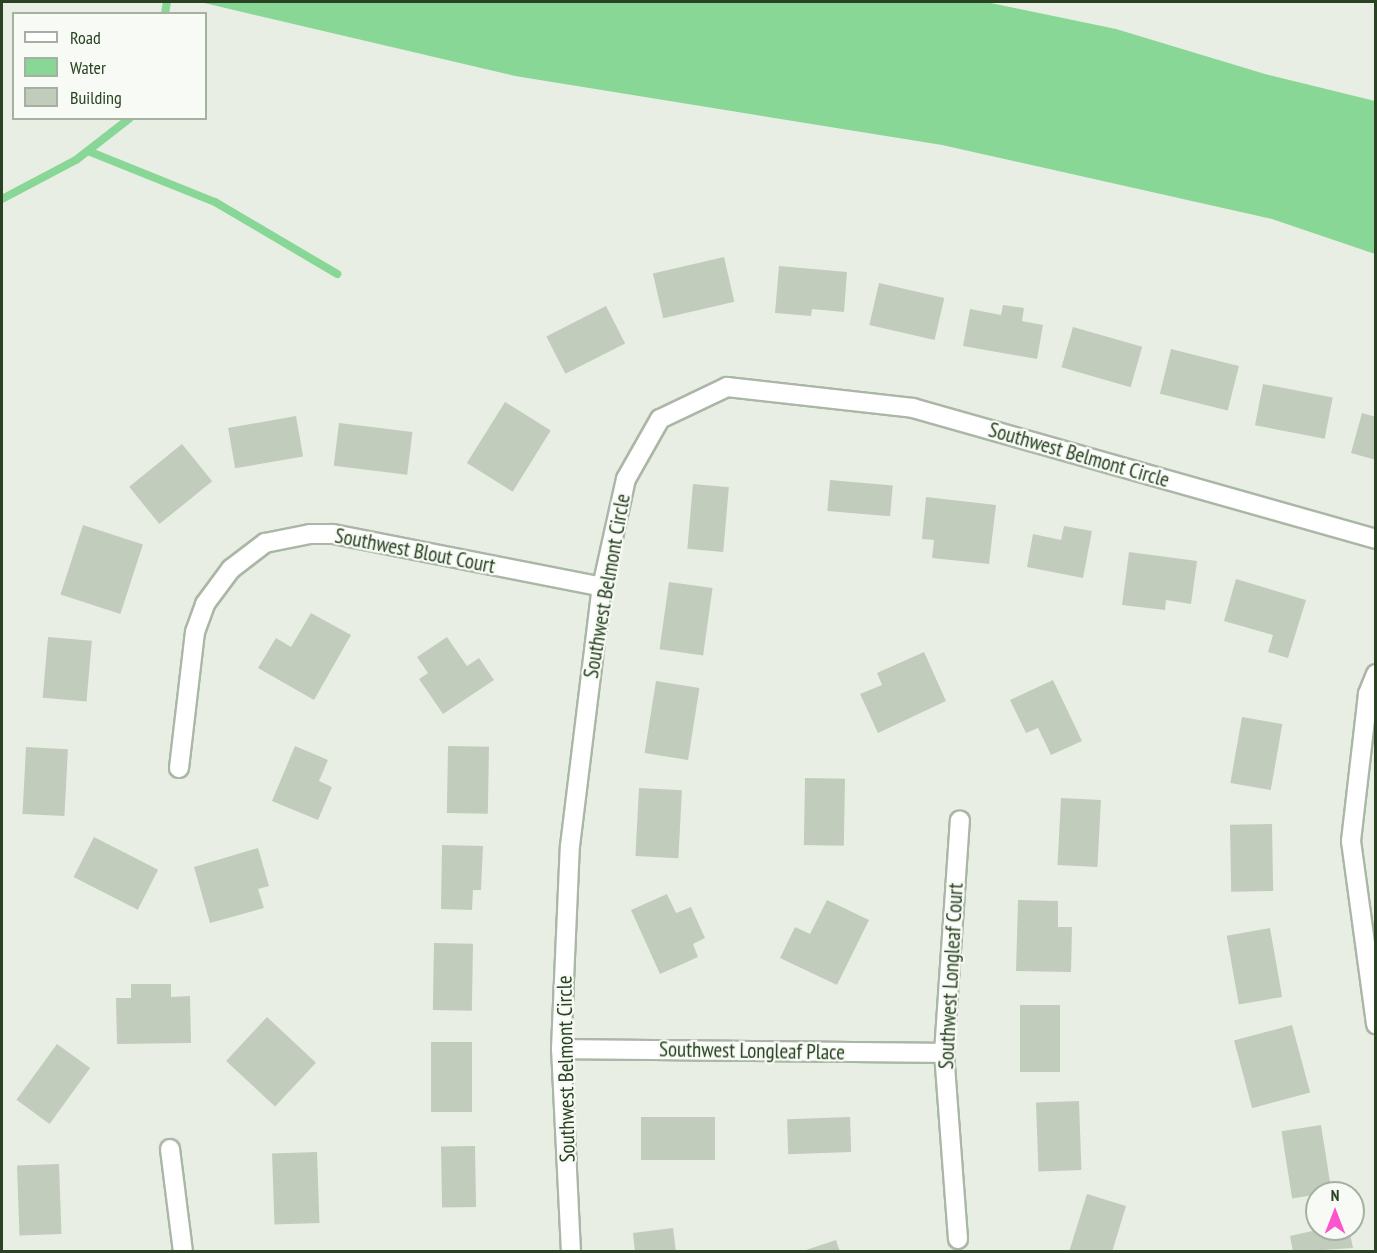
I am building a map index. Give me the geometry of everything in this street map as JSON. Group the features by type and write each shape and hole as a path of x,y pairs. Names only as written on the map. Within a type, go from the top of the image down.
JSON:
{"street":[{"name":"Southwest Belmont Circle","path":"571,1251 561,1049 570,846 602,587 626,479 660,419 727,387 913,408 1376,539"},
{"name":"Southwest Blout Court","path":"179,768 195,632 205,604 231,569 265,543 310,534 333,534 602,587"},
{"path":"1376,674 1368,694 1351,841 1376,1024"},
{"name":"Southwest Longleaf Court","path":"957,1239 944,1053 960,821"},
{"name":"Southwest Longleaf Place","path":"561,1049 944,1053"},
{"path":"170,1149 183,1251"}],"water":[{"path":"200,2 986,2 1116,29 1265,74 1375,101 1375,254 1272,219 942,145 515,76"}],"building":[{"path":"724,257 734,302 663,318 653,273"},
{"path":"779,266 847,272 844,312 812,309 811,316 775,313"},
{"path":"879,283 944,298 935,340 869,325"},
{"path":"1003,305 1024,308 1022,321 1043,325 1037,359 963,346 970,309 1001,315"},
{"path":"606,306 625,343 565,374 546,336"},
{"path":"1073,327 1142,347 1131,387 1061,367"},
{"path":"1171,349 1239,366 1228,411 1160,394"},
{"path":"1263,384 1333,398 1325,439 1255,425"},
{"path":"505,402 551,431 513,492 467,463"},
{"path":"1362,413 1376,417 1376,460 1351,453"},
{"path":"296,416 303,456 235,468 228,428"},
{"path":"339,423 412,432 407,475 334,466"},
{"path":"182,444 212,481 159,524 129,487"},
{"path":"830,480 893,485 890,516 827,511"},
{"path":"693,484 729,487 723,552 687,549"},
{"path":"926,497 996,505 989,564 932,558 934,540 922,539"},
{"path":"83,525 143,544 120,614 60,594"},
{"path":"1064,526 1092,531 1083,578 1027,567 1033,534 1061,540"},
{"path":"1129,552 1197,561 1191,604 1166,600 1165,610 1122,605"},
{"path":"1236,579 1306,600 1288,658 1268,652 1273,635 1224,621"},
{"path":"669,582 713,588 703,655 660,649"},
{"path":"311,613 351,635 314,700 258,668 276,638 291,647"},
{"path":"48,637 92,641 87,702 43,698"},
{"path":"447,637 467,666 479,658 494,680 443,714 419,679 428,673 417,657"},
{"path":"924,652 946,701 878,733 860,694 882,685 877,673"},
{"path":"1053,680 1082,741 1051,755 1038,728 1026,733 1010,700"},
{"path":"656,681 699,688 688,760 645,753"},
{"path":"1242,717 1282,724 1271,790 1230,783"},
{"path":"295,746 328,760 319,781 332,787 318,820 272,801"},
{"path":"448,746 489,747 488,814 447,813"},
{"path":"26,747 68,749 64,816 22,814"},
{"path":"805,778 845,779 844,846 804,845"},
{"path":"639,788 682,790 678,858 635,856"},
{"path":"1061,798 1101,800 1097,867 1057,865"},
{"path":"1272,824 1273,891 1231,892 1230,825"},
{"path":"94,837 158,870 138,910 74,877"},
{"path":"442,845 483,846 481,890 473,890 472,910 441,909"},
{"path":"258,848 269,886 258,889 264,908 210,923 194,867"},
{"path":"667,894 676,913 691,907 705,938 693,944 698,957 660,974 631,910"},
{"path":"827,900 869,920 837,985 780,958 795,927 810,934"},
{"path":"1018,900 1058,901 1058,927 1072,927 1071,972 1016,971"},
{"path":"1270,928 1282,997 1239,1005 1227,936"},
{"path":"434,943 473,944 472,1011 433,1010"},
{"path":"131,984 171,984 171,997 190,996 191,1043 117,1044 116,998 131,998"},
{"path":"1020,1005 1060,1005 1060,1072 1020,1072"},
{"path":"267,1017 316,1063 275,1107 226,1061"},
{"path":"1292,1025 1310,1093 1252,1108 1234,1041"},
{"path":"431,1042 472,1042 472,1112 431,1112"},
{"path":"57,1044 90,1068 50,1124 16,1100"},
{"path":"1079,1101 1081,1170 1038,1171 1036,1103"},
{"path":"641,1117 715,1117 715,1160 641,1160"},
{"path":"850,1117 851,1152 788,1154 787,1119"},
{"path":"1321,1125 1330,1181 1305,1181 1305,1196 1292,1198 1281,1131"},
{"path":"475,1146 476,1207 442,1208 441,1147"},
{"path":"317,1152 319,1223 275,1225 272,1154"},
{"path":"59,1164 61,1234 19,1235 17,1165"},
{"path":"1087,1194 1126,1206 1112,1252 1069,1252"},
{"path":"673,1228 676,1252 635,1252 633,1233"},
{"path":"1305,1233 1305,1241 1352,1241 1353,1248 1293,1252 1290,1236"},
{"path":"836,1240 840,1252 803,1252 803,1251"}],"waterway":[{"path":"165,12 167,2"},
{"path":"2,199 76,160 127,120"},
{"path":"88,151 215,202 337,274"}]}
